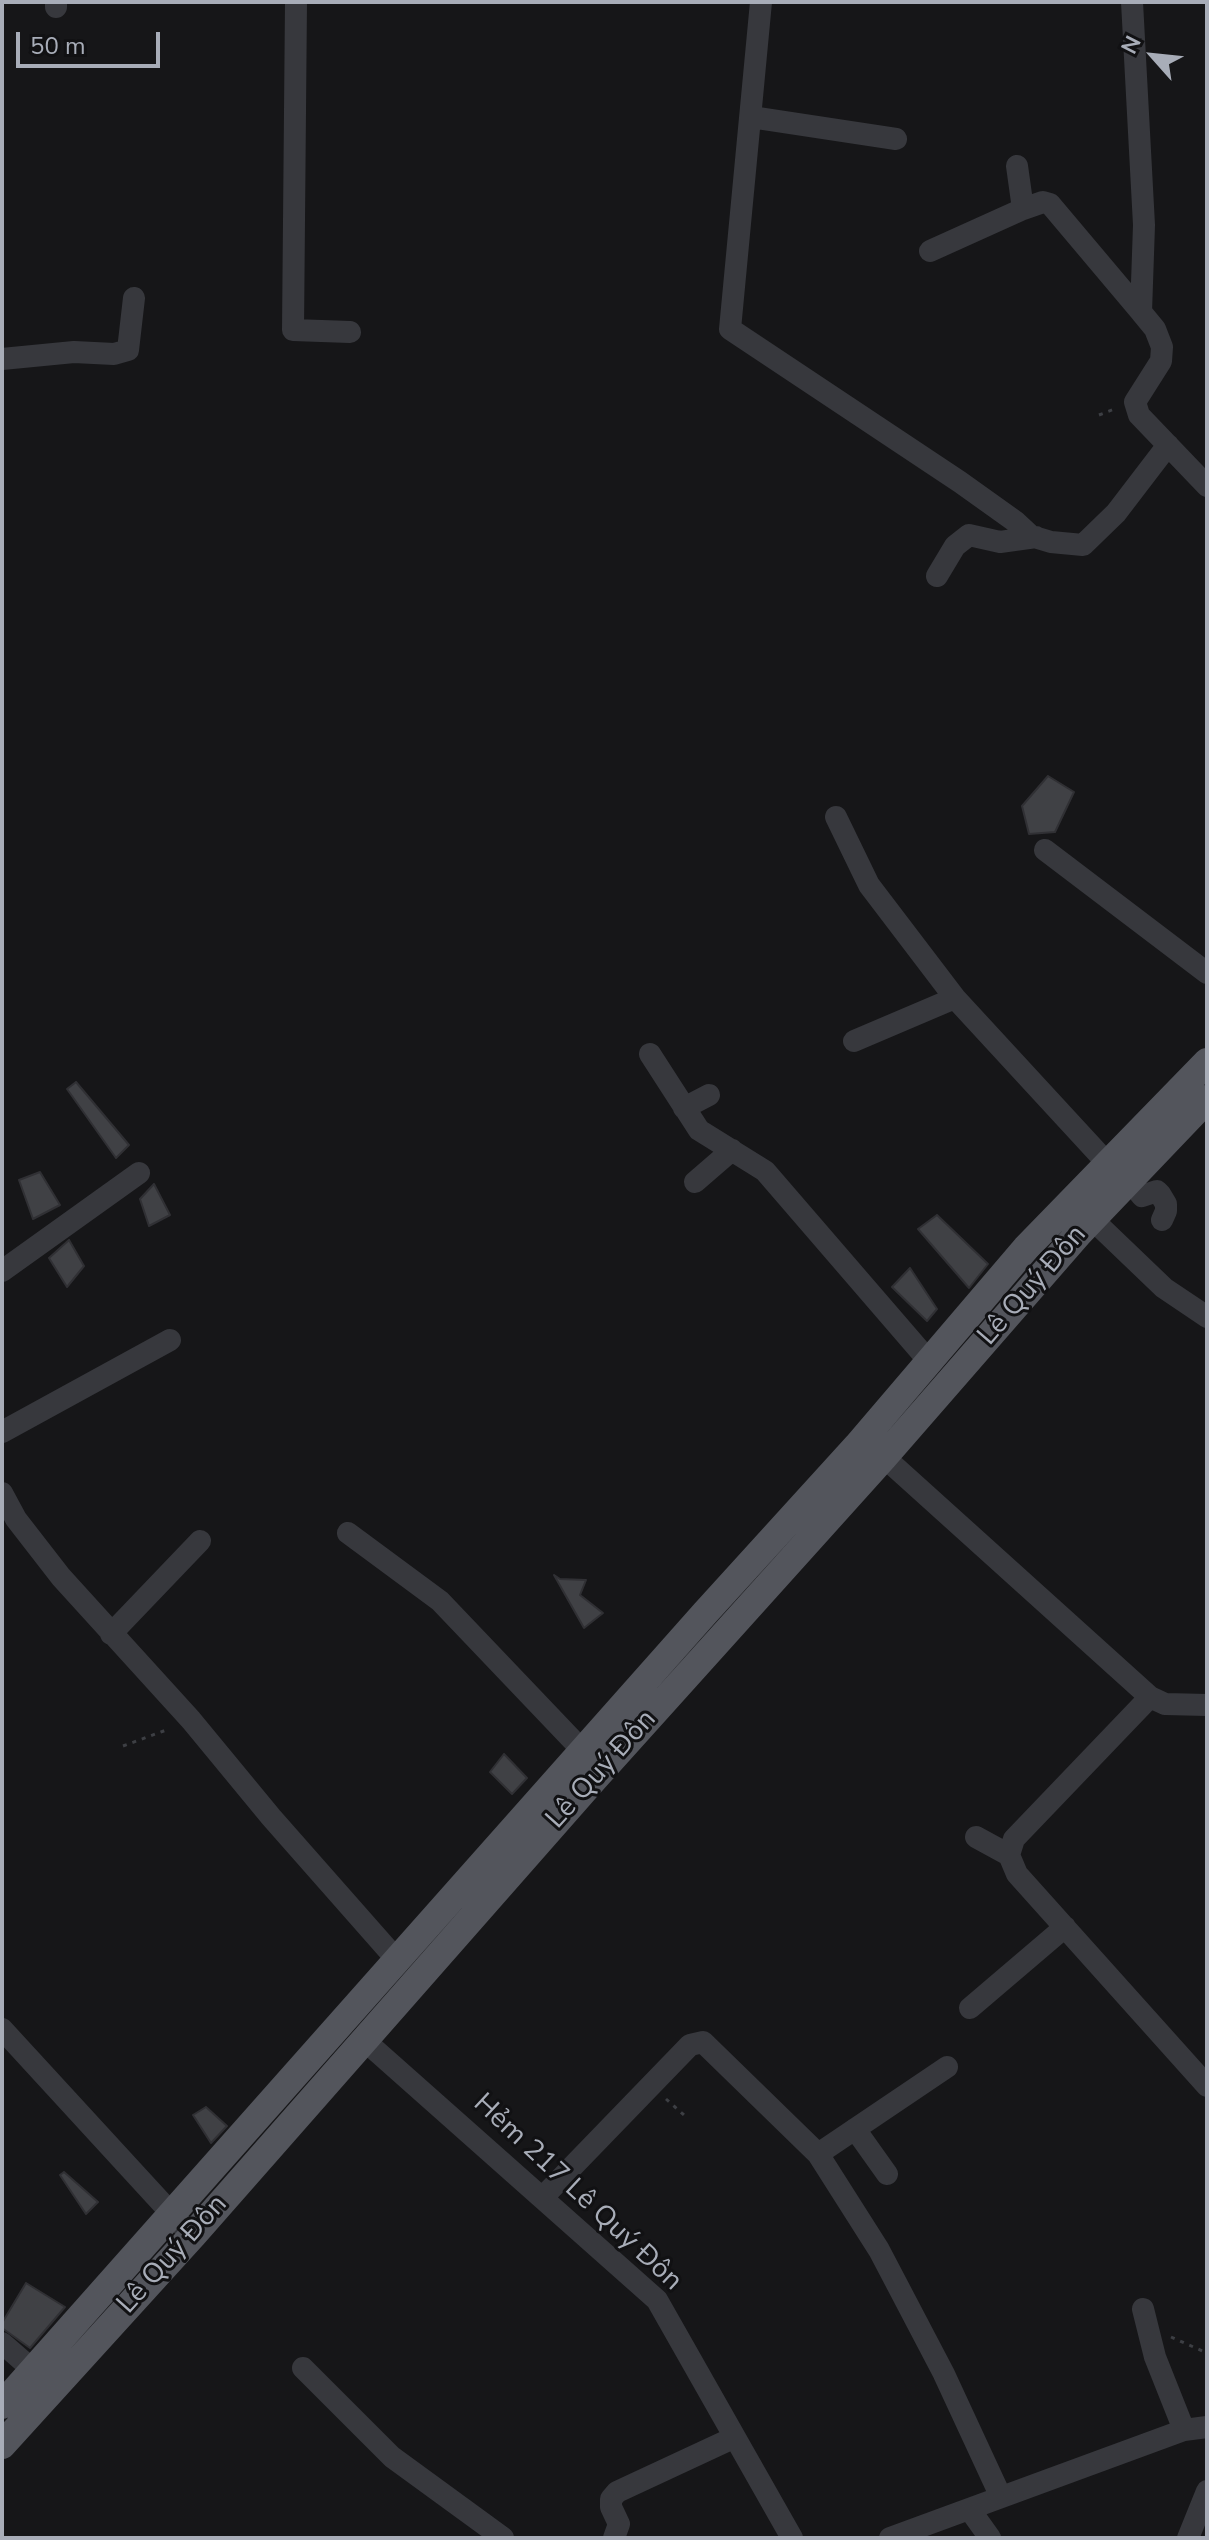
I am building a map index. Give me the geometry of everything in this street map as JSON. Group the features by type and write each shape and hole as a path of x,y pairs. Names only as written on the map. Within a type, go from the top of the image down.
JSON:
{"main road":[{"name":"Lê Quý Đôn","path":"2,2405 583,1751 884,1457 1092,1219 1119,1172 1207,1062"},
{"name":"Lê Quý Đôn","path":"2,2445 193,2235 364,2040 715,1622 928,1360 1026,1248 1207,1099"}],"street":[{"path":"296,2 293,330 350,332"},
{"path":"761,2 730,329 960,482 1036,537 1051,542 1083,545 1116,513 1168,445"},
{"path":"1132,2 1144,225 1141,312"},
{"path":"751,117 896,139"},
{"path":"1017,166 1023,209"},
{"path":"930,251 1023,209 1043,202 1050,204 1155,329 1162,347 1161,361 1135,402 1139,415 1207,486"},
{"path":"2,359 74,352 114,354 128,350 134,298"},
{"path":"937,576 955,546 969,535 1000,542 1036,537"},
{"path":"836,817 869,885 955,998 1142,1196 1157,1191 1160,1194 1166,1204 1162,1220"},
{"path":"1045,850 1207,973"},
{"path":"854,1041 955,998"},
{"path":"650,1054 699,1130 765,1171 928,1360"},
{"path":"684,1108 709,1095"},
{"path":"695,1182 732,1150"},
{"path":"2,1271 139,1173"},
{"path":"1092,1219 1164,1288 1207,1317"},
{"path":"2,1432 170,1340"},
{"path":"884,1457 1150,1697 1165,1704 1207,1705"},
{"path":"2,1493 16,1519 61,1577 191,1720 271,1817 397,1960"},
{"path":"348,1533 440,1601 583,1751"},
{"path":"111,1634 200,1541"},
{"path":"1009,1855 1014,1839 1150,1697"},
{"path":"976,1837 1009,1855 1017,1874 1207,2086"},
{"path":"970,2008 1065,1927"},
{"path":"2,2029 170,2215 193,2235"},
{"name":"Hẻm 217 Lê Quý Đôn","path":"364,2040 657,2300 792,2538"},
{"path":"543,2197 690,2045 703,2042 818,2154 879,2250 944,2374 1001,2497"},
{"path":"818,2154 947,2067"},
{"path":"855,2129 887,2174"},
{"path":"1145,2320 1184,2430"},
{"path":"2,2343 33,2370"},
{"path":"303,2368 392,2457 503,2538"},
{"path":"890,2538 1184,2430 1207,2427"},
{"path":"614,2538 619,2524 611,2507 611,2499 617,2492 733,2438"},
{"path":"1188,2538 1207,2491"},
{"path":"970,2510 990,2538"}],"path":[{"path":"123,1746 191,1720"},
{"path":"1145,2320 1173,2338 1207,2353"}],"building":[{"path":"1048,776 1074,792 1055,832 1029,834 1022,806"},
{"path":"76,1082 129,1145 116,1158 67,1089"},
{"path":"40,1172 60,1205 33,1219 19,1180"},
{"path":"154,1184 170,1215 149,1226 140,1199"},
{"path":"937,1215 988,1264 969,1288 918,1229"},
{"path":"69,1240 84,1266 67,1287 49,1258"},
{"path":"910,1268 937,1309 927,1321 892,1287"},
{"path":"554,1575 560,1579 586,1580 580,1595 603,1613 584,1628"},
{"path":"504,1754 527,1778 512,1794 490,1772"},
{"path":"206,2107 227,2126 211,2143 193,2115"},
{"path":"64,2172 98,2202 86,2214 60,2175"},
{"path":"26,2283 65,2307 30,2348 2,2328"}]}
